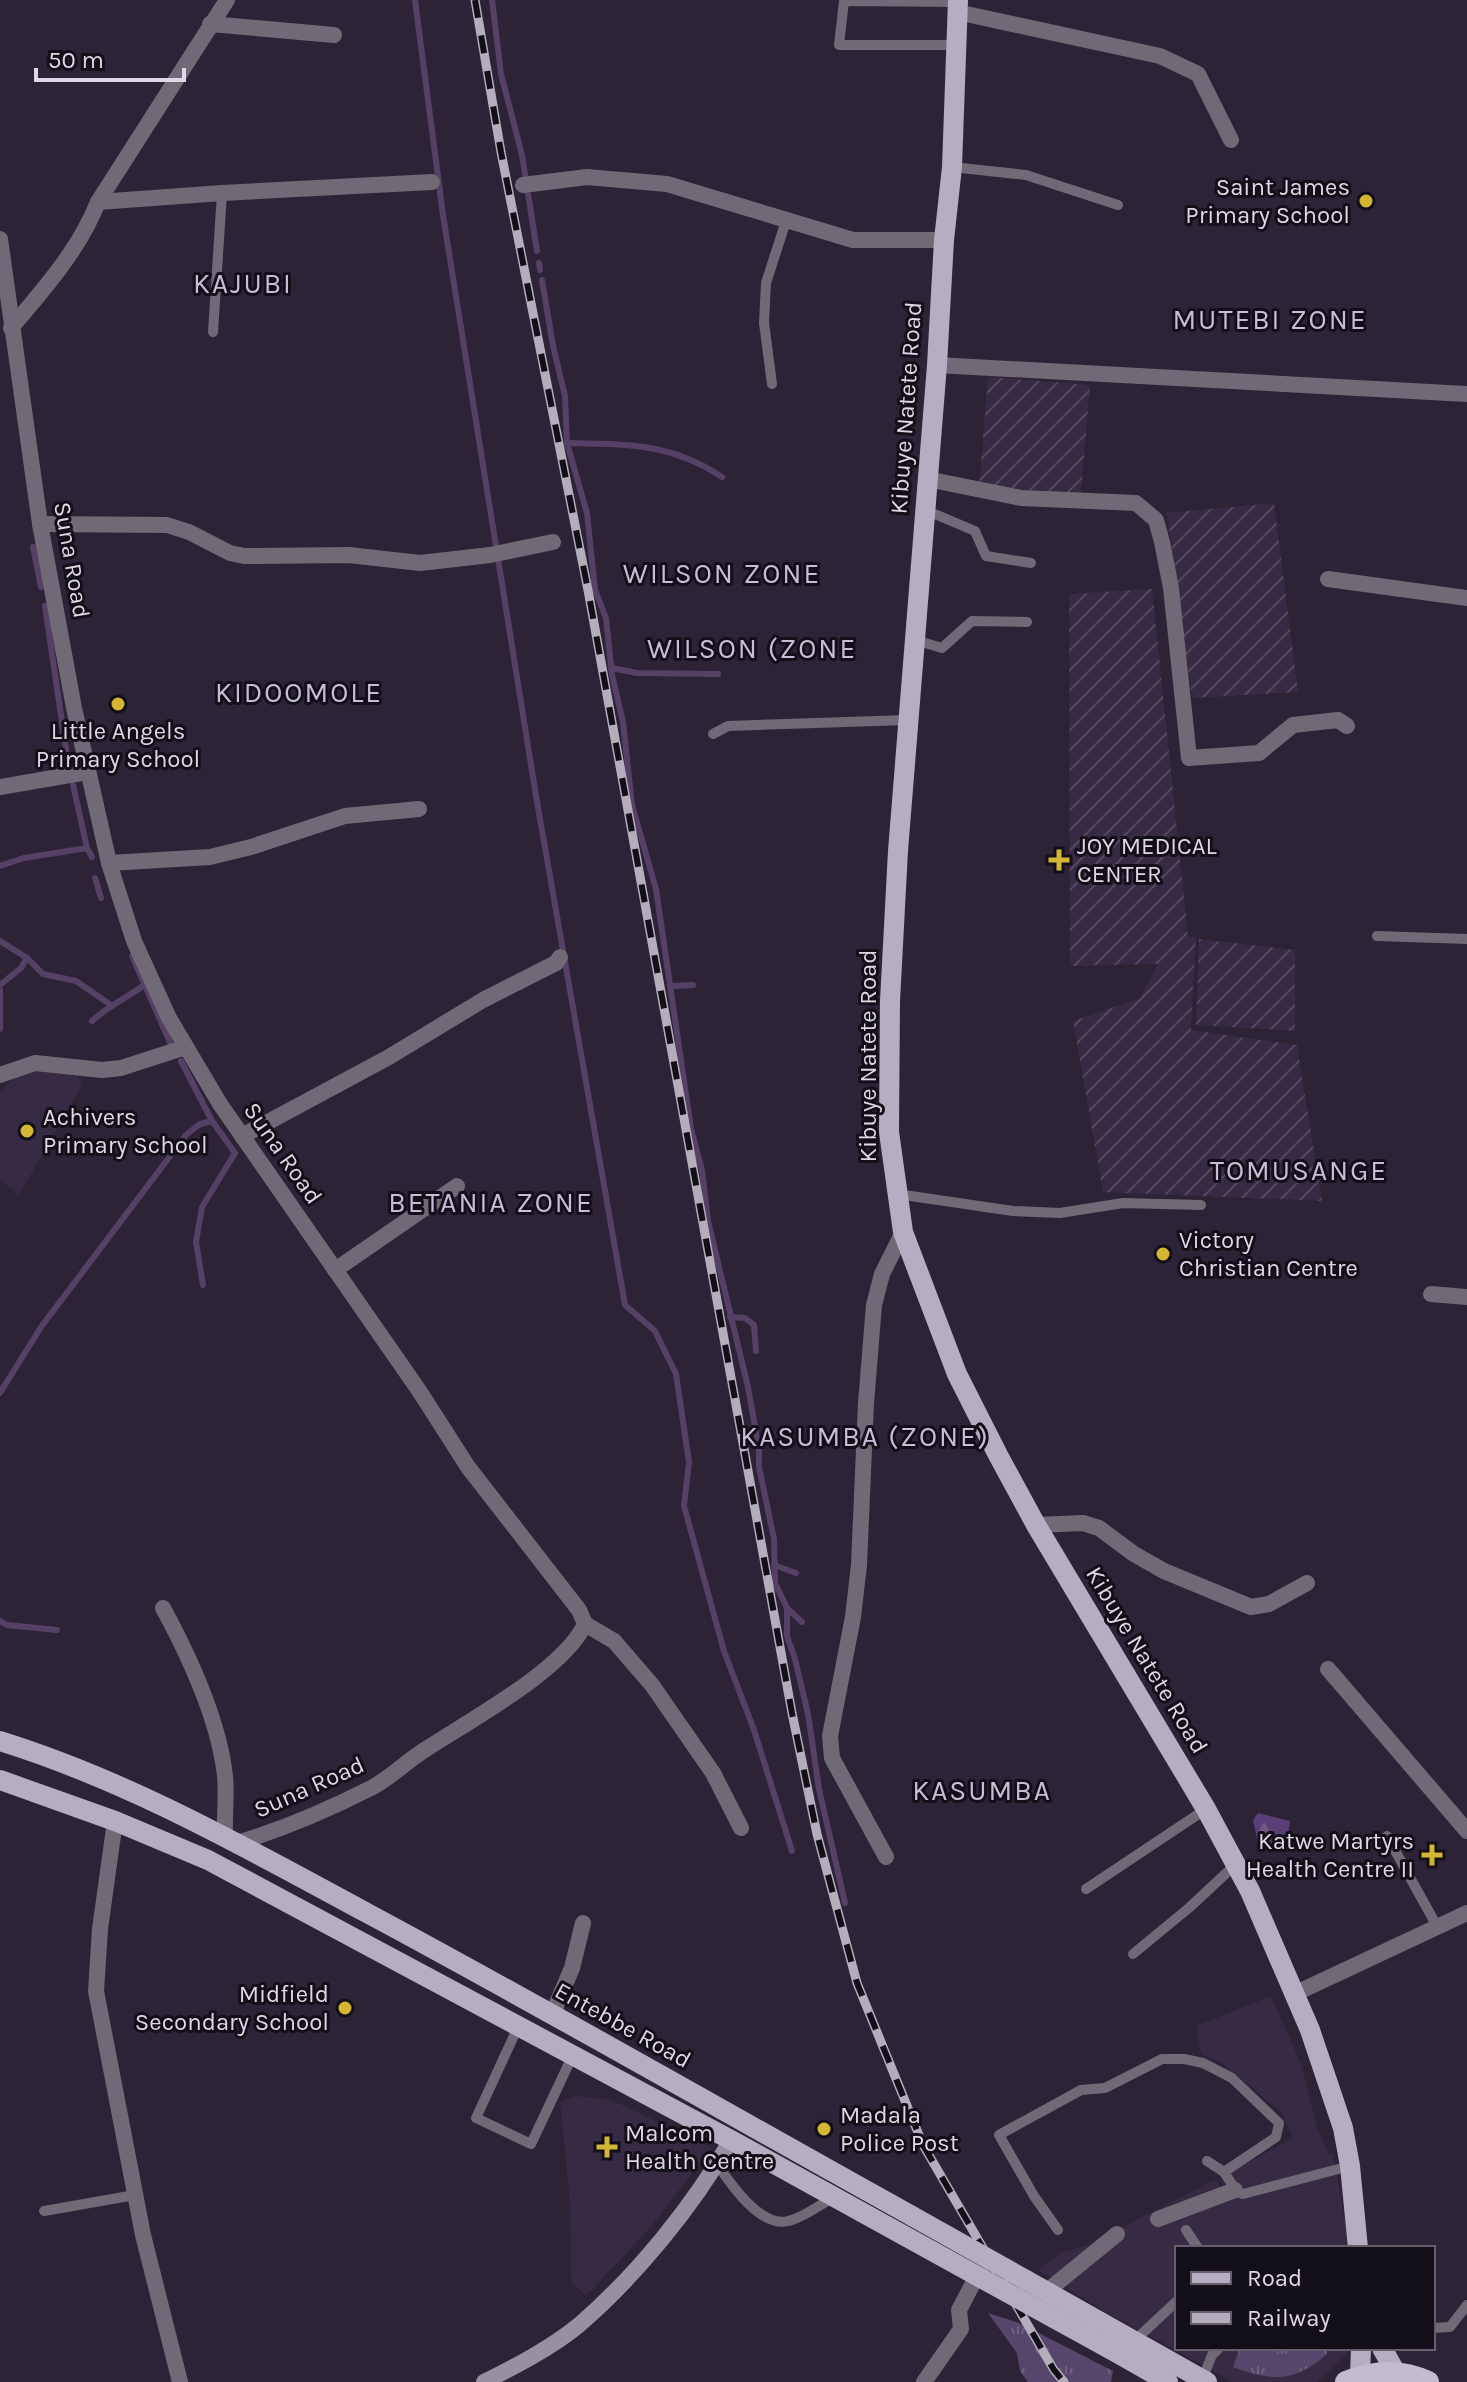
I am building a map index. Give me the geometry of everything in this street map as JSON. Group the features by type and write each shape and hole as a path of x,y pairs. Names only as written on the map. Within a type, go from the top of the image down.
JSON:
{"highway":[{"path":"1353,2379 1396,2373 1428,2382"}],"main road":[{"name":"Kibuye Natete Road","path":"958,5 952,167 908,720 890,1001 889,1132 903,1232 957,1374 1036,1525 1236,1864 1294,1994 1329,2083 1343,2128 1350,2166 1358,2246"},
{"name":"Entebbe Road","path":"0,1741 36,1752 119,1786 231,1840 552,2015 1026,2280 1126,2348 1168,2382"},
{"name":"Entebbe Road","path":"0,1780 115,1821 208,1860 731,2140 979,2277 1126,2348 1205,2381"},
{"path":"484,2382 514,2367 578,2325 664,2237 731,2140"},
{"path":"1353,2379 1360,2350"},
{"path":"1383,2350 1396,2373"}],"street":[{"path":"6,334 55,276 90,223 98,202 227,0"},
{"path":"958,5 1160,56 1190,69 1202,80 1231,140"},
{"path":"210,24 334,35"},
{"path":"528,185 587,177 667,184 853,240 944,240"},
{"path":"98,202 432,182"},
{"name":"Suna Road","path":"0,239 6,334 87,772 109,863 134,941 169,1018 242,1136 468,1467 574,1603 585,1624 579,1637 545,1670 377,1784 271,1832 231,1840"},
{"path":"937,365 1467,392"},
{"path":"927,479 1021,498 1136,503 1156,520 1171,588 1189,758 1259,753 1293,725 1338,720 1347,726"},
{"path":"40,524 167,525 189,532 230,553 244,556 349,555 420,563 490,555 553,542"},
{"path":"1328,579 1467,598"},
{"path":"0,787 87,772"},
{"path":"109,863 210,857 345,816 419,809"},
{"path":"242,1136 389,1057 483,1000 556,963 560,957"},
{"path":"0,1075 35,1063 102,1070 121,1068 186,1047"},
{"path":"335,1270 457,1186"},
{"path":"886,1857 832,1758 830,1736 853,1617 859,1565 874,1305 882,1274 903,1232"},
{"path":"1431,1294 1467,1297"},
{"path":"1036,1525 1083,1523 1099,1528 1164,1571 1251,1607 1269,1604 1307,1583"},
{"path":"163,1608 192,1668 220,1751 231,1840"},
{"path":"585,1624 614,1641 652,1685 713,1773 741,1828"},
{"path":"1328,1669 1467,1831"},
{"path":"115,1821 100,1929 96,1991 135,2195 180,2382"},
{"path":"1294,1994 1467,1913"},
{"path":"552,2015 572,1968 583,1923"},
{"path":"1158,2219 1235,2190"},
{"path":"1046,2292 1117,2234"},
{"path":"924,2382 961,2329 959,2310 979,2277"}],"lane":[{"path":"955,45 839,45 844,1 958,5"},
{"path":"952,167 1026,175 1118,205"},
{"path":"213,332 222,193"},
{"path":"772,384 764,323 766,283 786,221"},
{"path":"925,510 975,531 986,556 1031,563"},
{"path":"915,640 942,648 972,621 1027,622"},
{"path":"713,734 728,726 908,720"},
{"path":"1377,936 1467,939"},
{"path":"897,1194 1013,1211 1060,1213 1123,1203 1201,1205"},
{"path":"1086,1889 1206,1809"},
{"path":"1387,1836 1438,1928"},
{"path":"1133,1954 1236,1864"},
{"path":"518,2027 476,2118 531,2144 572,2057"},
{"path":"1058,2230 1034,2196 999,2135 1081,2090 1105,2088 1162,2059 1203,2063 1232,2078 1279,2123 1276,2137 1224,2172"},
{"path":"1207,2161 1224,2172 1235,2190 1249,2194 1350,2166"},
{"path":"717,2164 746,2203 775,2221 788,2221 835,2197"},
{"path":"44,2211 135,2195"},
{"path":"1186,2230 1197,2246"},
{"path":"1126,2348 1175,2303"},
{"path":"1435,2328 1450,2327 1467,2305"},
{"path":"1205,2381 1212,2355 1217,2350"}],"shaded area":[{"path":"988,377 1090,385 1081,494 979,486"},
{"path":"1274,503 1298,692 1192,698 1167,513"},
{"path":"1152,589 1188,936 1196,937 1191,1030 1297,1045 1322,1201 1103,1192 1073,1021 1140,998 1158,964 1070,966 1069,594"},
{"path":"1199,939 1295,950 1295,1031 1196,1025"},
{"name":"Achivers Primary School","path":"24,1069 78,1076 82,1085 19,1195 0,1180 0,1092"},
{"path":"1271,1996 1300,2061 1317,2126 1329,2155 1333,2154 1350,2246 1175,2246 1175,2350 1351,2350 1317,2382 1233,2382 1111,2315 1038,2270 1062,2252 1086,2246 1216,2179 1230,2203 1220,2178 1293,2138 1282,2113 1222,2063 1201,2054 1196,2026"},
{"path":"576,2096 612,2100 711,2148 650,2228 586,2296 571,2282 570,2203 560,2102"}],"green space":[{"path":"1258,1813 1290,1821 1288,1837 1278,1848 1259,1848 1253,1820"},
{"path":"988,2313 1019,2323 1113,2371 1111,2382 1028,2382 1020,2371 1017,2353"},
{"path":"1239,2350 1327,2350 1327,2354 1304,2370 1283,2377 1260,2375 1233,2367"}],"waterway":[{"path":"415,0 443,215 536,796 625,1305 655,1331 676,1374 689,1462 684,1506 724,1651 754,1730 792,1851"},
{"path":"492,0 501,74 522,155 537,251"},
{"path":"539,263 540,270"},
{"path":"542,280 565,396 567,443 587,513 595,590 606,618 612,675 623,722 632,805 656,889 691,1129 702,1170 708,1221 748,1387 759,1467 774,1539 775,1583 787,1608 802,1622"},
{"path":"567,443 648,448 685,457 722,477"},
{"path":"33,547 41,587"},
{"path":"45,606 69,770"},
{"path":"612,668 637,673 718,674"},
{"path":"73,785 87,848 92,857"},
{"path":"0,866 24,858 87,848"},
{"path":"95,878 101,898"},
{"path":"0,941 27,958 43,974 76,981 111,1005"},
{"path":"132,956 172,1047"},
{"path":"0,985 21,968 27,958"},
{"path":"92,1021 144,985"},
{"path":"672,986 693,985"},
{"path":"0,990 0,1029"},
{"path":"181,1061 212,1121 235,1153 202,1207 196,1242 203,1285"},
{"path":"0,1393 41,1327 186,1135 200,1124 212,1121"},
{"path":"730,1317 745,1318 754,1325 756,1351"},
{"path":"774,1565 796,1573"},
{"path":"787,1608 787,1636 808,1714 819,1789 845,1903"},
{"path":"0,1621 7,1625 57,1630"}],"railway":[{"path":"475,0 501,152 588,590 792,1713 817,1834 857,1983 923,2145 1054,2370 1064,2382"}],"place":[{"name":"Saint James Primary School","path":"1366,201"},
{"name":"Little Angels Primary School","path":"118,704"},
{"name":"JOY MEDICAL CENTER","path":"1059,860"},
{"name":"Achivers Primary School","path":"27,1131"},
{"name":"Victory Christian Centre","path":"1163,1254"},
{"name":"Katwe Martyrs Health Centre II","path":"1432,1855"},
{"name":"Midfield Secondary School","path":"345,2008"},
{"name":"Madala Police Post","path":"824,2129"},
{"name":"Malcom Health Centre","path":"607,2147"}],"district":[{"name":"KAJUBI","path":"243,283"},
{"name":"MUTEBI ZONE","path":"1270,319"},
{"name":"WILSON ZONE","path":"722,573"},
{"name":"WILSON (ZONE","path":"752,648"},
{"name":"KIDOOMOLE","path":"299,692"},
{"name":"TOMUSANGE","path":"1299,1170"},
{"name":"BETANIA ZONE","path":"491,1202"},
{"name":"KASUMBA (ZONE)","path":"865,1436"},
{"name":"KASUMBA","path":"982,1790"}]}
